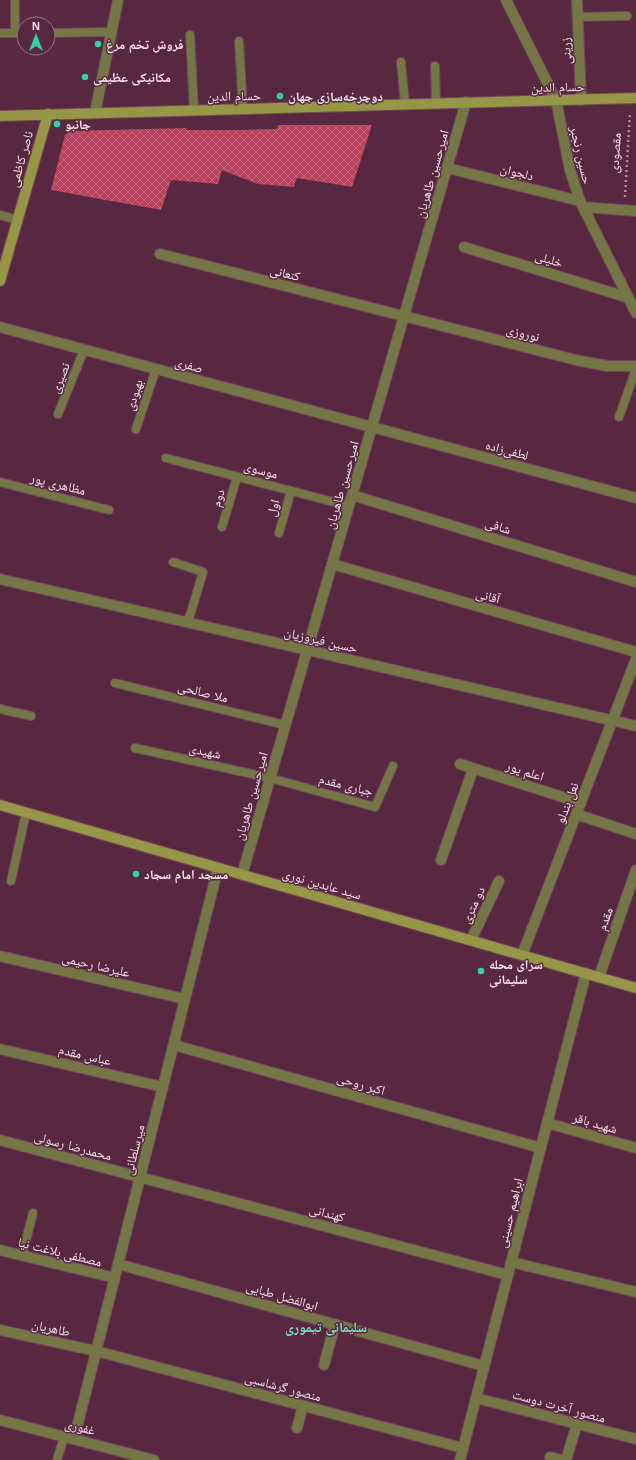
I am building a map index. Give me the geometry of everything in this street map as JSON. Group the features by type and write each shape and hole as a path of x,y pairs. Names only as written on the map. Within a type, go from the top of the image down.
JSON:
{"main road":[{"name":"حسام الدین","path":"0,116 634,98"},
{"name":"ناصر کاظمی","path":"0,281 48,114"},
{"name":"سید عابدین نوری","path":"0,805 636,988"}],"street":[{"path":"95,113 118,0"},
{"name":"حسین رنجبر","path":"506,0 556,100 570,170 582,204 626,297 636,313"},
{"name":"زرینی","path":"577,0 581,100"},
{"name":"امیرحسین طاهریان","path":"242,875 466,102"},
{"name":"دلجوان","path":"447,168 582,204"},
{"path":"582,204 624,211 636,211"},
{"name":"خلیلی","path":"464,247 626,297"},
{"name":"کنعانی","path":"160,254 404,317"},
{"name":"نوروزی","path":"404,317 576,360 607,366 636,367"},
{"name":"صفری","path":"0,328 372,427"},
{"name":"لطفی‌زاده","path":"372,427 636,498"},
{"name":"شافی","path":"352,495 636,582"},
{"name":"آقانی","path":"332,564 636,652"},
{"name":"حسین فیروزیان","path":"0,578 636,726"},
{"name":"نعل بندلو","path":"522,955 636,659"},
{"name":"اعلم پور","path":"460,764 581,803"},
{"path":"441,860 473,768"},
{"path":"576,814 636,834"},
{"name":"میرسلطانی","path":"74,1439 218,868"},
{"name":"مقدم","path":"599,977 636,870"},
{"name":"دو متری","path":"471,940 499,880"},
{"name":"علیرضا رحیمی","path":"0,956 185,999"},
{"name":"ابراهیم حسینی","path":"460,1460 586,973"},
{"name":"اکبر روحی","path":"174,1045 541,1148"},
{"name":"عباس مقدم","path":"0,1049 163,1087"},
{"name":"شهید باقر","path":"547,1123 636,1148"},
{"name":"محمدرضا رسولی","path":"0,1140 140,1177"},
{"name":"کهندانی","path":"140,1177 508,1275"},
{"name":"مصطفی بلاغت نیا","path":"0,1250 115,1278"},
{"path":"511,1262 636,1292"},
{"name":"ابوالفضل طبایی","path":"118,1264 484,1366"},
{"path":"324,1365 335,1324"},
{"name":"طاهریان","path":"0,1330 96,1351"},
{"name":"منصور گرشاسبی","path":"96,1351 463,1448"},
{"name":"منصور آخرت دوست","path":"476,1398 636,1439"},
{"path":"297,1428 303,1406"},
{"name":"غفوری","path":"0,1420 154,1460"},
{"path":"566,1460 577,1424"},
{"path":"550,1457 562,1460"}],"lane":[{"path":"0,33 15,33 15,2"},
{"path":"577,17 627,16"},
{"path":"56,33 112,32"},
{"path":"190,35 194,110"},
{"path":"239,41 243,108"},
{"path":"401,62 405,104"},
{"path":"435,66 436,103"},
{"path":"0,214 17,220"},
{"name":"نصیری","path":"58,414 84,350"},
{"path":"619,417 636,367"},
{"name":"بهبودی","path":"136,429 156,369"},
{"name":"موسوی","path":"166,458 349,506"},
{"name":"دوم","path":"222,527 237,476"},
{"name":"مظاهری پور","path":"0,482 109,510"},
{"name":"اول","path":"279,533 291,490"},
{"path":"172,562 203,572 188,622"},
{"name":"ملا صالحی","path":"115,683 286,725"},
{"path":"0,709 31,716"},
{"name":"شهیدی","path":"135,748 270,778"},
{"name":"جباری مقدم","path":"270,778 375,807 393,766"},
{"path":"10,880 26,813"},
{"path":"22,1256 33,1213"},
{"path":"57,1460 64,1437"}],"path":[{"name":"مقصودی","path":"624,211 634,98"}],"building":[{"path":"278,125 372,125 352,187 297,178 294,187 258,184 222,170 218,184 171,180 161,210 51,190 65,135 70,131 187,128 186,130 277,129"}],"place":[{"name":"فروش تخم مرغ","path":"98,44"},
{"name":"مکانیکی عظیمی","path":"85,77"},
{"name":"دوچرخه‌سازی جهان","path":"280,96"},
{"name":"جانبو","path":"57,124"},
{"name":"مسجد امام سجاد","path":"136,874"},
{"name":"سرای محله سلیمانی","path":"481,971"}],"district":[{"name":"سلیمانی تیموری","path":"326,1327"}]}
